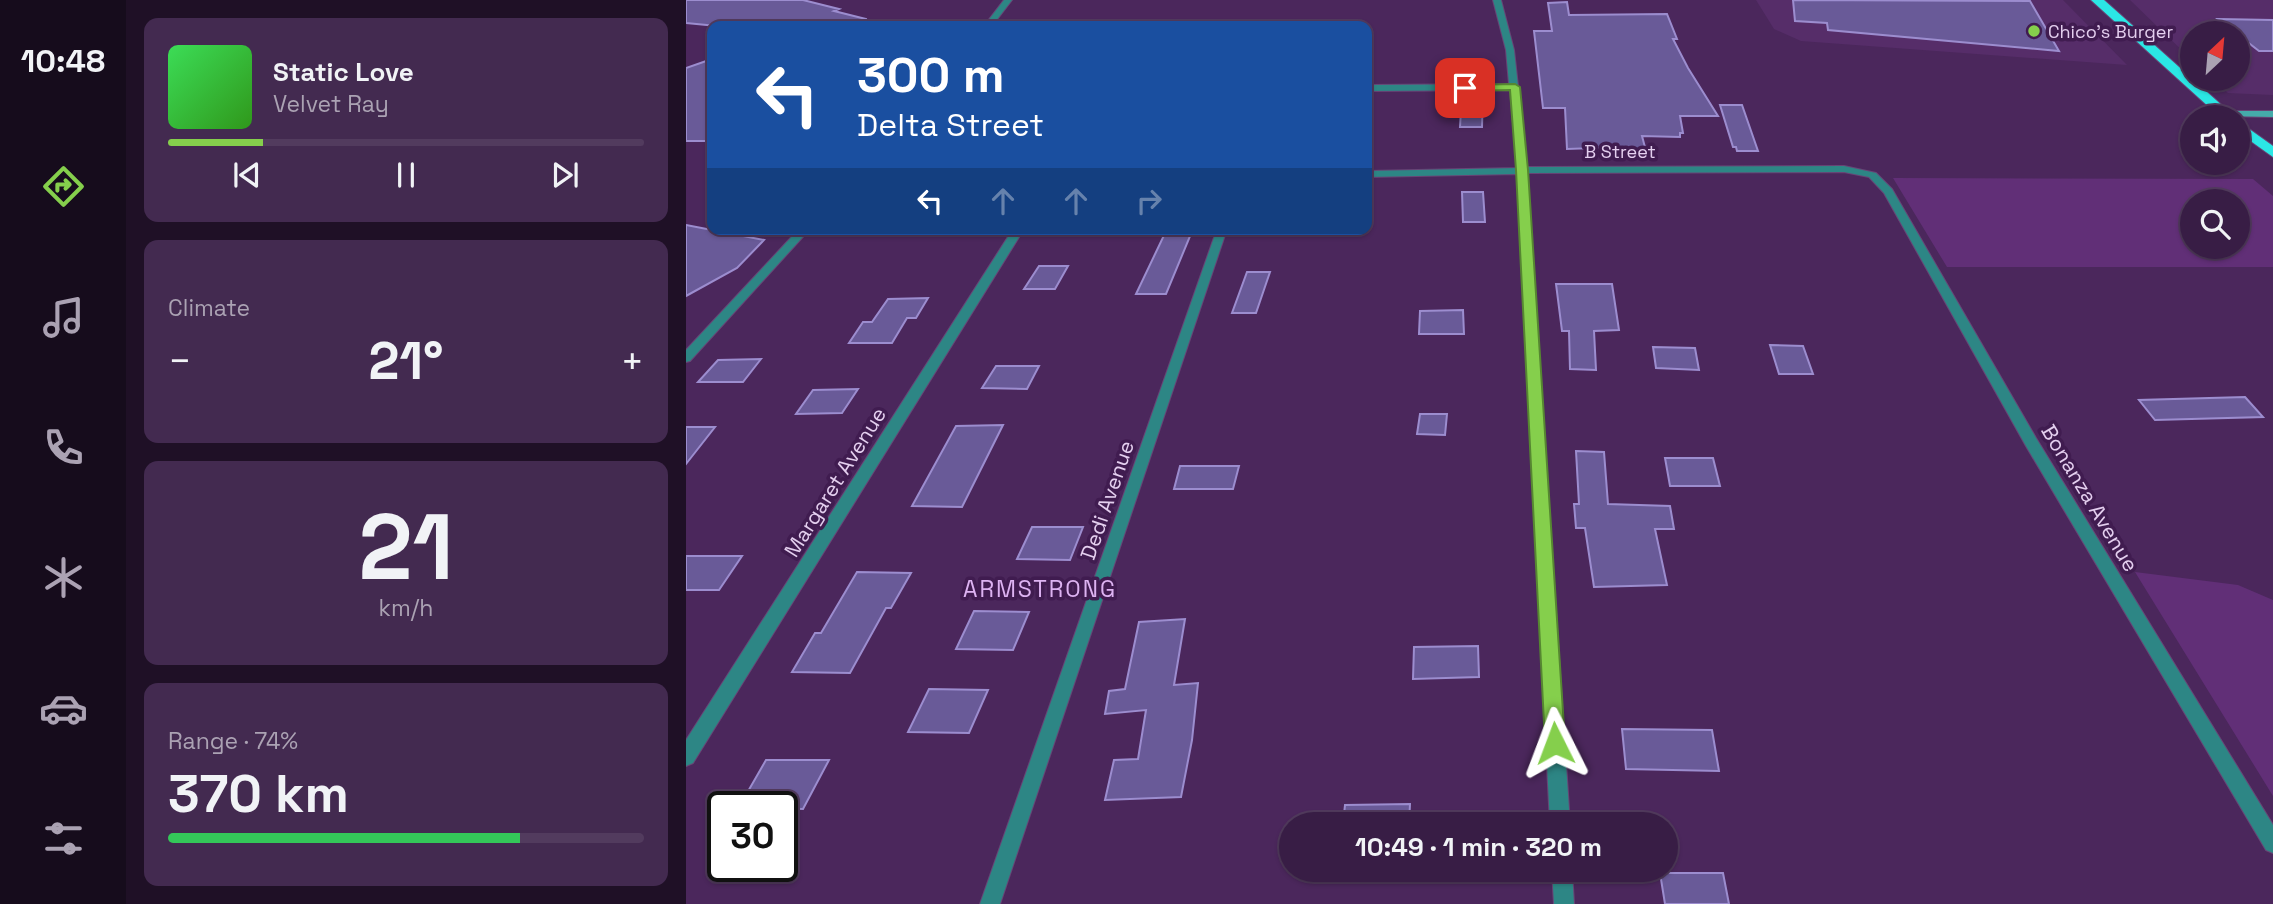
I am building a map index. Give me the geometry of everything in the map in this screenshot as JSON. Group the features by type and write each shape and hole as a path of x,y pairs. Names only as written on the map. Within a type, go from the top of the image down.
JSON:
{"highway":[{"path":"2097,0 2215,105"},
{"path":"2250,135 2273,153"}],"street":[{"path":"992,21 1008,0"},
{"path":"1497,0 1510,50 1522,170 1559,812"},
{"path":"1372,89 1515,87"},
{"path":"2250,114 2273,114"},
{"name":"B Street","path":"1372,174 1522,170 1844,169 1872,175"},
{"name":"Bonanza Avenue","path":"1872,175 1888,191 2031,442 2273,843"},
{"path":"686,358 799,235"},
{"name":"Margaret Avenue","path":"686,757 1015,235"},
{"name":"Dedi Avenue","path":"990,904 1220,235"},
{"path":"1563,882 1564,904"}],"shaded area":[{"path":"1756,0 2063,0 2127,65 1801,41 1774,29"},
{"path":"2130,0 2273,0 2273,95 2226,91 2250,91 2250,21 2180,21 2180,48"},
{"path":"1893,178 2253,179 2273,196 2273,267 1947,267"},
{"path":"2135,572 2238,585 2273,600 2273,796"}],"building":[{"path":"686,0 803,0 866,19 707,21 707,25 686,23"},
{"path":"1793,0 2030,1 2059,51 1828,30 1827,23 1795,21"},
{"path":"1567,2 1569,15 1667,14 1677,39 1673,39 1718,116 1680,116 1683,133 1680,133 1680,137 1642,136 1646,151 1625,151 1624,147 1567,149 1565,108 1543,108 1534,31 1552,31 1548,3"},
{"path":"2218,19 2273,20 2273,51 2259,51 2250,44 2250,21"},
{"path":"707,61 707,141 686,141 686,68"},
{"path":"1463,67 1484,67 1484,82 1462,82"},
{"path":"1462,93 1483,93 1482,127 1460,127"},
{"path":"1720,105 1742,105 1758,151 1737,151 1736,147 1733,147"},
{"path":"1462,192 1483,192 1485,222 1463,222"},
{"path":"686,225 707,229 707,235 738,235 764,240 737,268 686,296"},
{"path":"1164,235 1191,235 1166,294 1136,294"},
{"path":"1039,266 1068,266 1055,289 1024,289"},
{"path":"1247,272 1270,272 1256,313 1232,313"},
{"path":"1556,284 1612,284 1619,330 1594,331 1596,370 1570,369 1569,331 1562,331"},
{"path":"928,298 916,318 907,318 892,343 849,343 863,322 872,322 888,299"},
{"path":"1463,310 1464,334 1419,334 1420,311"},
{"path":"1770,345 1803,346 1813,374 1779,374"},
{"path":"1653,347 1695,348 1699,370 1656,368"},
{"path":"761,359 743,382 698,382 718,360"},
{"path":"996,366 1039,366 1027,389 982,388"},
{"path":"858,389 842,413 796,414 813,390"},
{"path":"2245,397 2263,417 2155,420 2139,400"},
{"path":"1420,414 1447,414 1445,435 1417,434"},
{"path":"1003,425 962,507 912,506 956,426"},
{"path":"686,427 715,427 686,464"},
{"path":"1576,451 1604,452 1608,504 1670,506 1674,529 1655,529 1667,585 1594,587 1585,528 1576,528 1574,504 1579,504"},
{"path":"1665,458 1713,458 1720,486 1670,486"},
{"path":"1180,466 1239,466 1233,489 1174,489"},
{"path":"1032,527 1083,527 1070,560 1017,559"},
{"path":"686,556 742,556 719,590 686,590"},
{"path":"857,572 911,573 891,608 886,608 850,673 792,672 815,633 821,633"},
{"path":"974,611 1029,612 1013,650 956,649"},
{"path":"1185,619 1174,685 1198,683 1192,740 1181,797 1105,800 1114,760 1138,759 1146,710 1105,714 1109,691 1125,689 1139,622"},
{"path":"1478,646 1479,677 1413,679 1414,647"},
{"path":"929,689 988,690 969,733 908,732"},
{"path":"1622,729 1712,730 1719,771 1626,769"},
{"path":"766,760 829,760 803,809 798,809 798,791 748,791"},
{"path":"1410,804 1410,812 1344,812 1345,805"},
{"path":"1678,873 1723,873 1729,904 1665,904 1661,882 1678,882"}],"place":[{"name":"Chico’s Burger","path":"2034,31"}],"district":[{"name":"ARMSTRONG","path":"1040,589"}],"route":[{"path":"1465,88 1515,87 1555,743"}]}
